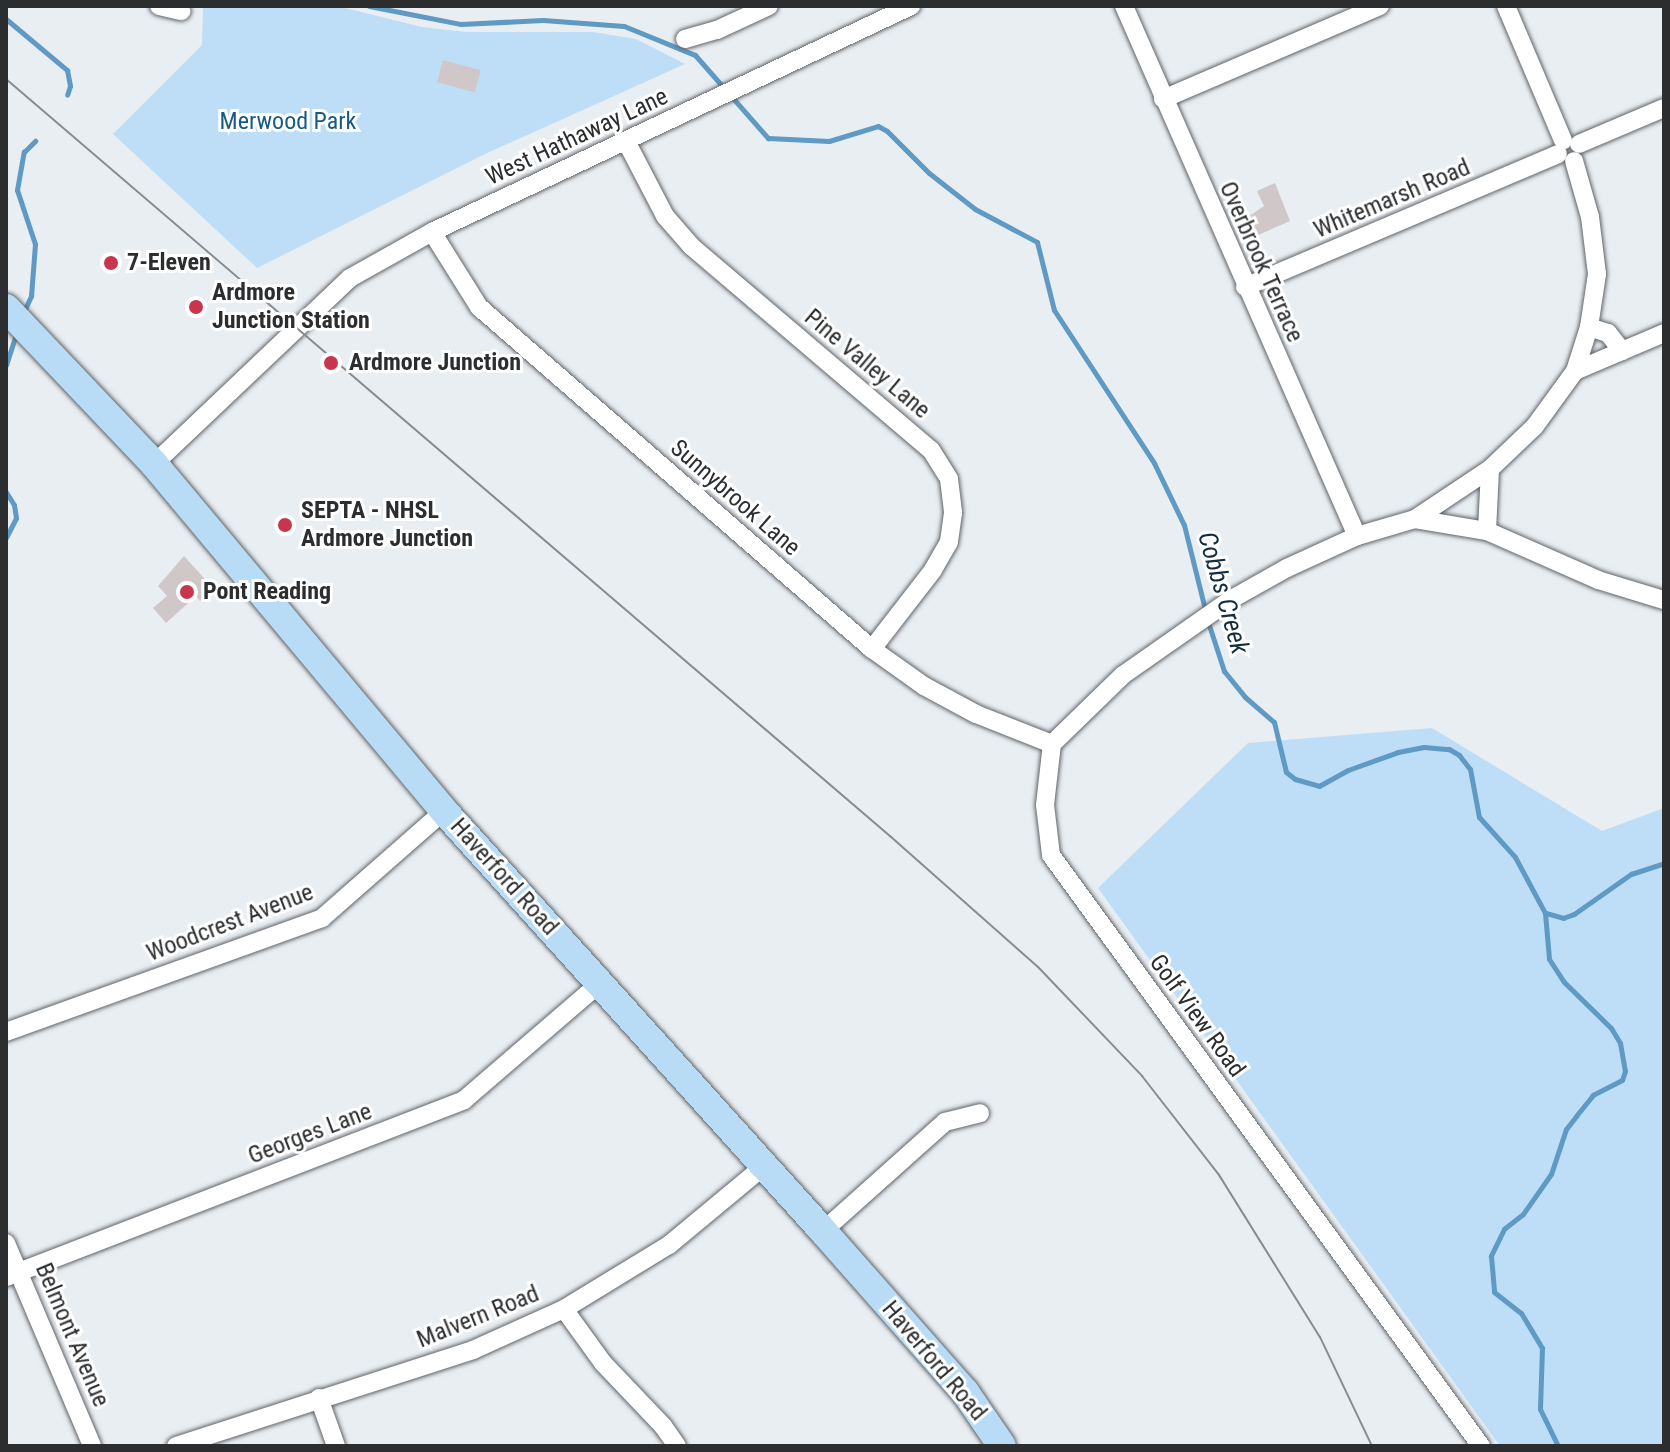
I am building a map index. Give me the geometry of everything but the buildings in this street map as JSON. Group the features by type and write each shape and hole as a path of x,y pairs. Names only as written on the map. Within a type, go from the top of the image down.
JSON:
{"main road":[{"name":"Haverford Road","path":"15,318 154,464 444,811 965,1392 1002,1446"}],"street":[{"path":"159,6 181,11"},
{"path":"685,39 717,30 769,6"},
{"name":"West Hathaway Lane","path":"154,464 285,343 350,278 432,232 911,6"},
{"name":"Overbrook Terrace","path":"1124,6 1357,536"},
{"path":"1163,99 1380,6"},
{"path":"1052,744 1123,675 1212,613 1287,568 1357,536 1415,519 1490,469 1535,426 1575,371 1589,327 1597,274 1590,217 1569,150 1506,6"},
{"name":"Whitemarsh Road","path":"1245,287 1664,108"},
{"name":"Pine Valley Lane","path":"626,141 665,216 691,246 931,450 949,479 953,513 949,542 933,570 872,649"},
{"name":"Sunnybrook Lane","path":"432,232 479,307 872,649 924,686 976,714 1052,744"},
{"path":"1589,327 1608,333 1622,351"},
{"path":"1575,371 1664,333"},
{"path":"1487,531 1490,469"},
{"path":"1415,519 1487,531 1598,580 1664,600"},
{"name":"Golf View Road","path":"1052,744 1045,805 1051,855 1481,1446"},
{"name":"Woodcrest Avenue","path":"6,1032 322,918 444,811"},
{"name":"Georges Lane","path":"13,1274 464,1100 600,983"},
{"path":"823,1231 945,1122 980,1113"},
{"name":"Malvern Road","path":"176,1446 473,1350 564,1309 669,1245 764,1166"},
{"name":"Belmont Avenue","path":"6,1243 13,1274 92,1446"},
{"path":"564,1309 603,1363 663,1426 677,1446"},
{"path":"319,1398 336,1446"}],"green space":[{"name":"Merwood Park","path":"203,6 337,6 422,27 466,32 593,32 636,39 685,64 485,154 257,268 113,134 202,45"},
{"path":"1432,728 1602,831 1664,808 1664,1446 1500,1446 1098,888 1248,743"}],"waterway":[{"name":"Cobbs Creek","path":"369,6 461,24 543,20 624,26 695,55 768,138 829,141 878,126 887,131 929,173 975,209 1037,242 1054,310 1154,463 1184,525 1206,613"},
{"path":"6,19 67,70 70,86 67,95"},
{"path":"24,311 31,296 35,244 17,190 24,152 35,141"},
{"path":"6,365 17,331"},
{"path":"6,492 14,505 16,518 6,538"},
{"name":"Cobbs Creek","path":"1208,622 1224,671 1245,697 1274,722 1286,772 1295,779 1319,786 1348,770 1398,752 1424,747 1449,749 1459,755 1470,769 1479,817 1515,857 1545,913 1549,959 1564,982 1611,1028 1620,1043 1625,1071 1622,1080 1593,1095 1566,1129 1551,1174 1523,1214 1504,1229 1491,1256 1494,1292 1521,1313 1542,1348 1540,1409 1558,1446"},
{"path":"1546,913 1563,918 1574,914 1631,874 1664,863"}],"tram line":[{"path":"6,79 891,837 1038,967 1142,1076 1219,1175 1320,1337 1372,1446"}],"place":[{"name":"7-Eleven","path":"111,263"},
{"name":"Ardmore Junction Station","path":"196,307"},
{"name":"Ardmore Junction","path":"331,363"},
{"name":"SEPTA - NHSL Ardmore Junction","path":"285,525"},
{"name":"Pont Reading","path":"187,592"}]}
